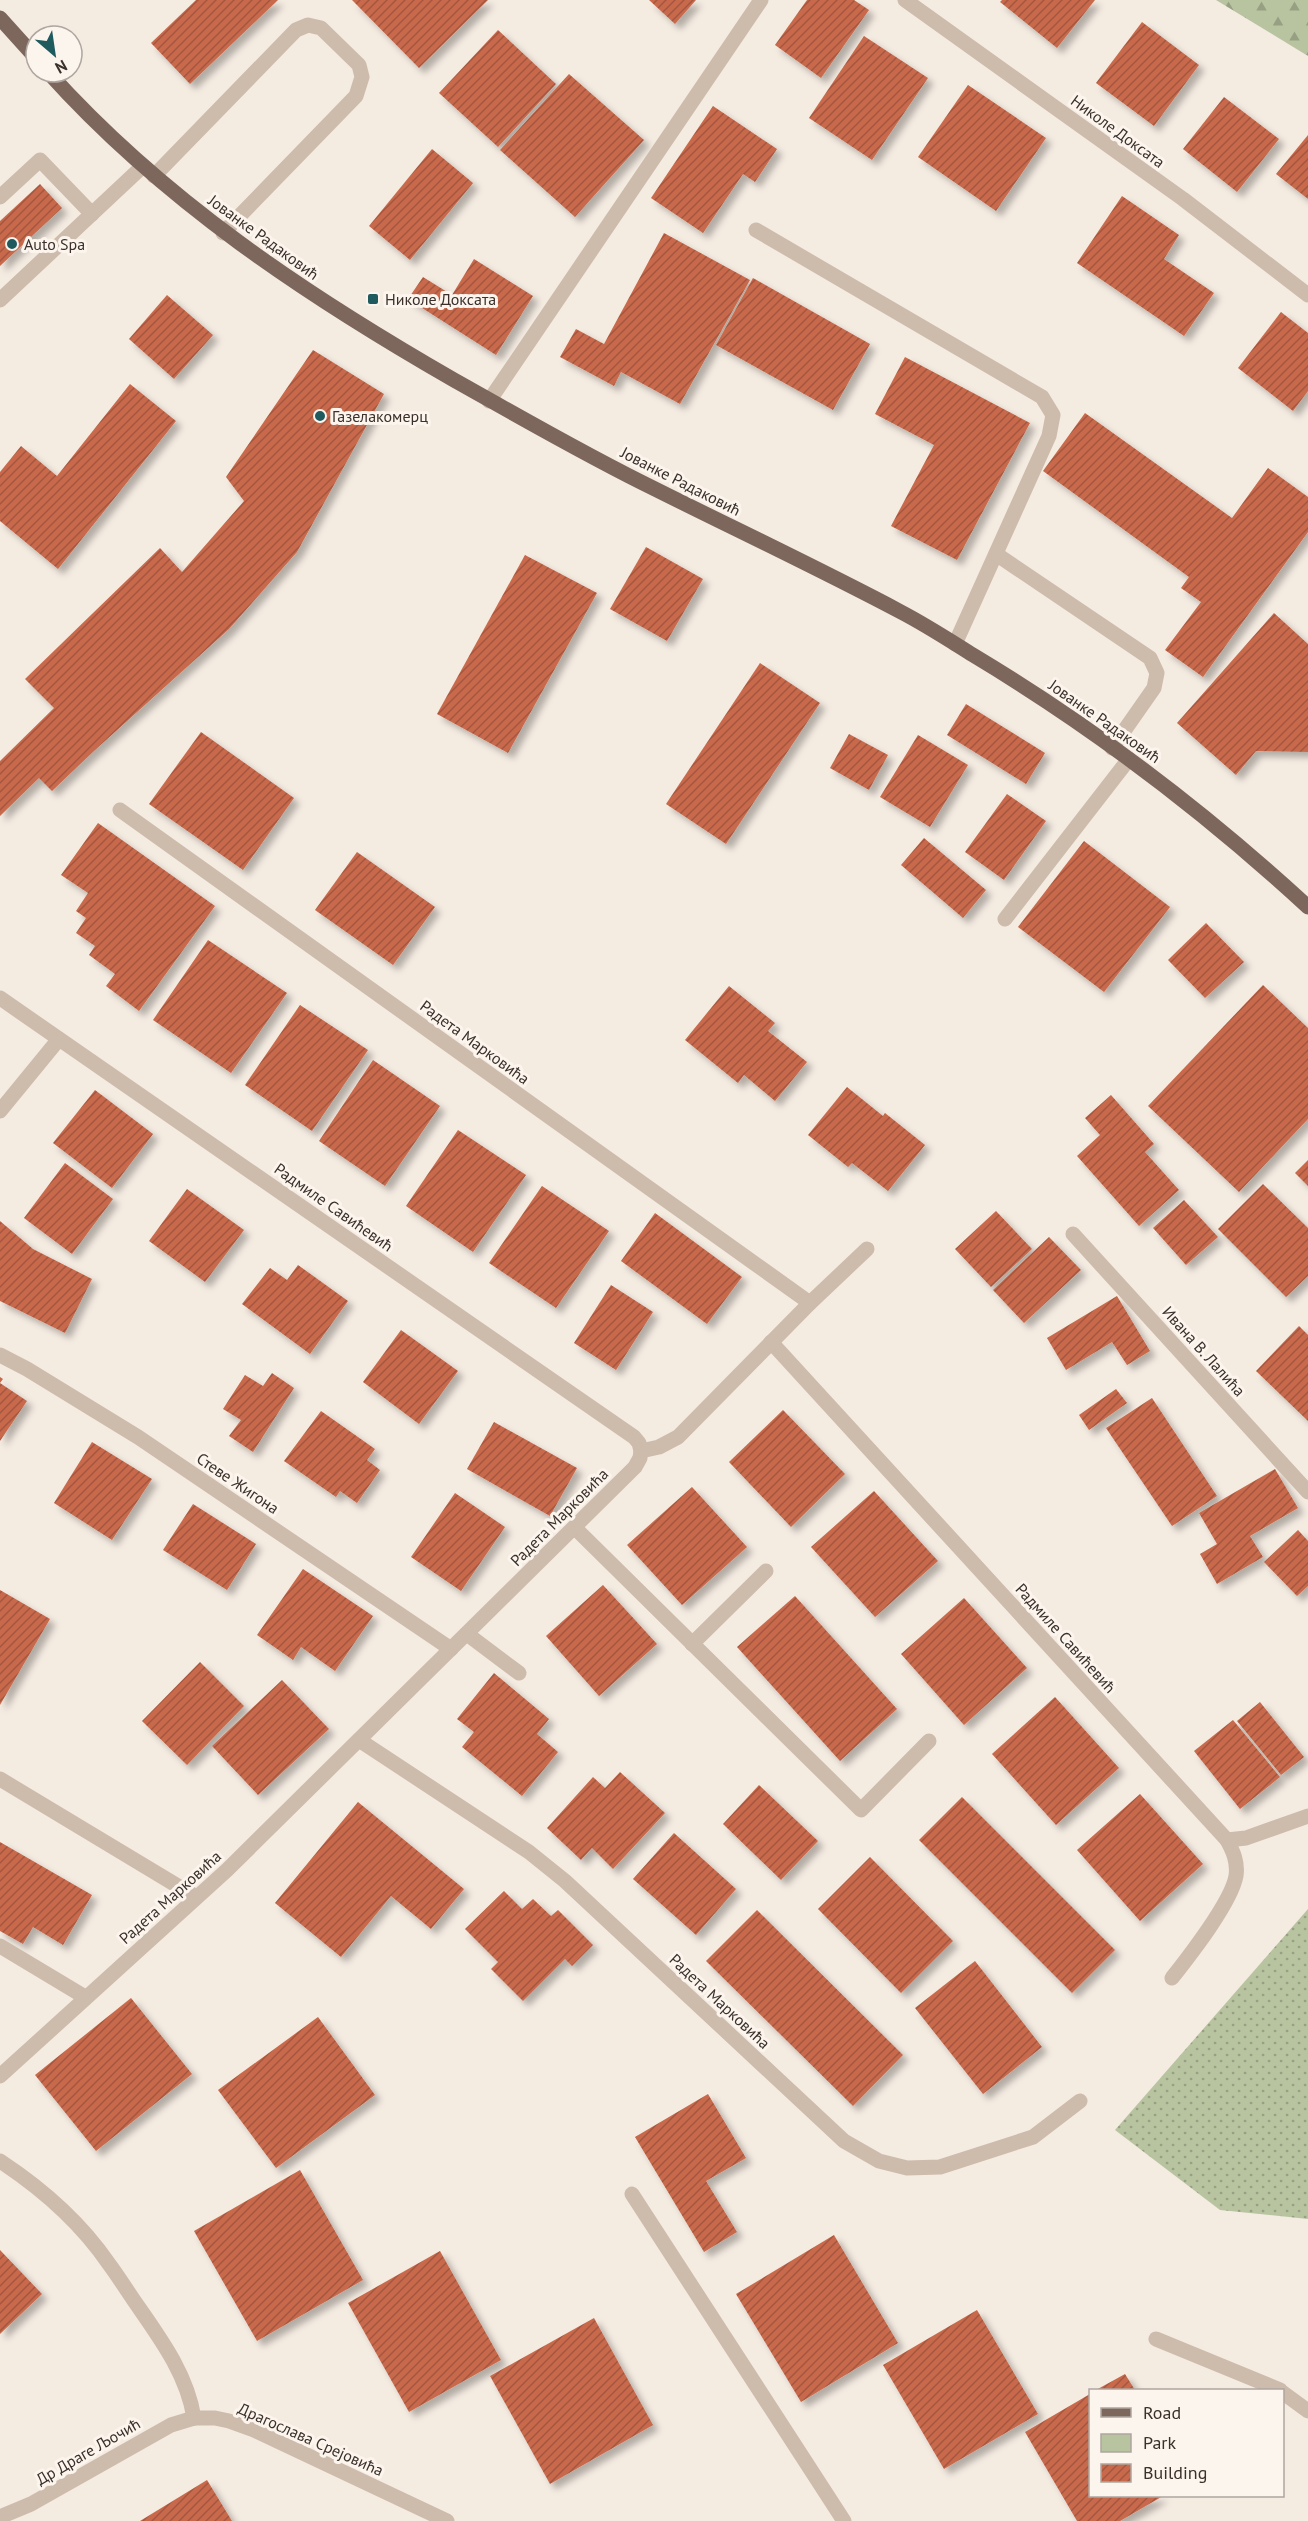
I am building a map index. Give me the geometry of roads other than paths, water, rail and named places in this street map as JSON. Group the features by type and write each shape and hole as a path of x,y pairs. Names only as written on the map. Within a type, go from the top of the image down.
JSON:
{"main road":[{"path":"0,18 24,45"},
{"name":"Јованке Радаковић","path":"59,84 149,171 223,232 318,299 489,401 653,488 904,613 1028,689 1129,759 1203,816 1264,866 1308,907"}],"street":[{"path":"489,401 761,0"},
{"name":"Николе Доксата","path":"905,0 1183,199 1308,295"},
{"path":"0,300 92,214 149,171 296,30 308,25 321,28 359,65 362,77 356,96 223,232"},
{"path":"0,197 40,160 92,214"},
{"path":"756,230 1042,397 1053,416 1049,436 954,644"},
{"path":"996,554 1150,658 1157,673 1154,688 1112,748"},
{"path":"1005,919 1129,759"},
{"name":"Радета Марковића","path":"120,810 810,1302"},
{"name":"Радмиле Савићевић","path":"0,998 634,1437 641,1451"},
{"path":"0,1111 59,1039"},
{"name":"Ивана В. Лалића","path":"1073,1234 1308,1492"},
{"path":"641,1451 659,1447 678,1437 810,1302 867,1249"},
{"name":"Радмиле Савићевић","path":"771,1342 1227,1840 1234,1853 1236,1864 1233,1886 1201,1939 1172,1978"},
{"name":"Стеве Жигона","path":"0,1355 138,1437 451,1649"},
{"name":"Радета Марковића","path":"0,2076 227,1870 575,1528 635,1467 641,1451"},
{"path":"575,1528 861,1810 929,1742"},
{"path":"692,1644 766,1571"},
{"path":"467,1634 519,1673"},
{"name":"Радета Марковића","path":"359,1740 547,1866 844,2140 879,2161 907,2168 940,2167 1033,2137 1080,2101"},
{"path":"0,1779 196,1897"},
{"path":"1227,1840 1246,1838 1308,1816"},
{"path":"0,1946 85,1997"},
{"path":"0,2161 47,2196 80,2229 108,2262 184,2378 192,2400 194,2418"},
{"path":"632,2194 844,2521"},
{"path":"1156,2339 1276,2389"},
{"path":"1284,2393 1308,2411"},
{"name":"Др Драге Љочић","path":"0,2517 31,2504 171,2425 194,2418"},
{"name":"Драгослава Срејовића","path":"194,2418 215,2418 254,2430 447,2521"}],"place":[{"name":"Auto Spa","path":"12,244"},
{"name":"Николе Доксата","path":"373,299"},
{"name":"Газелакомерц","path":"320,416"}]}
